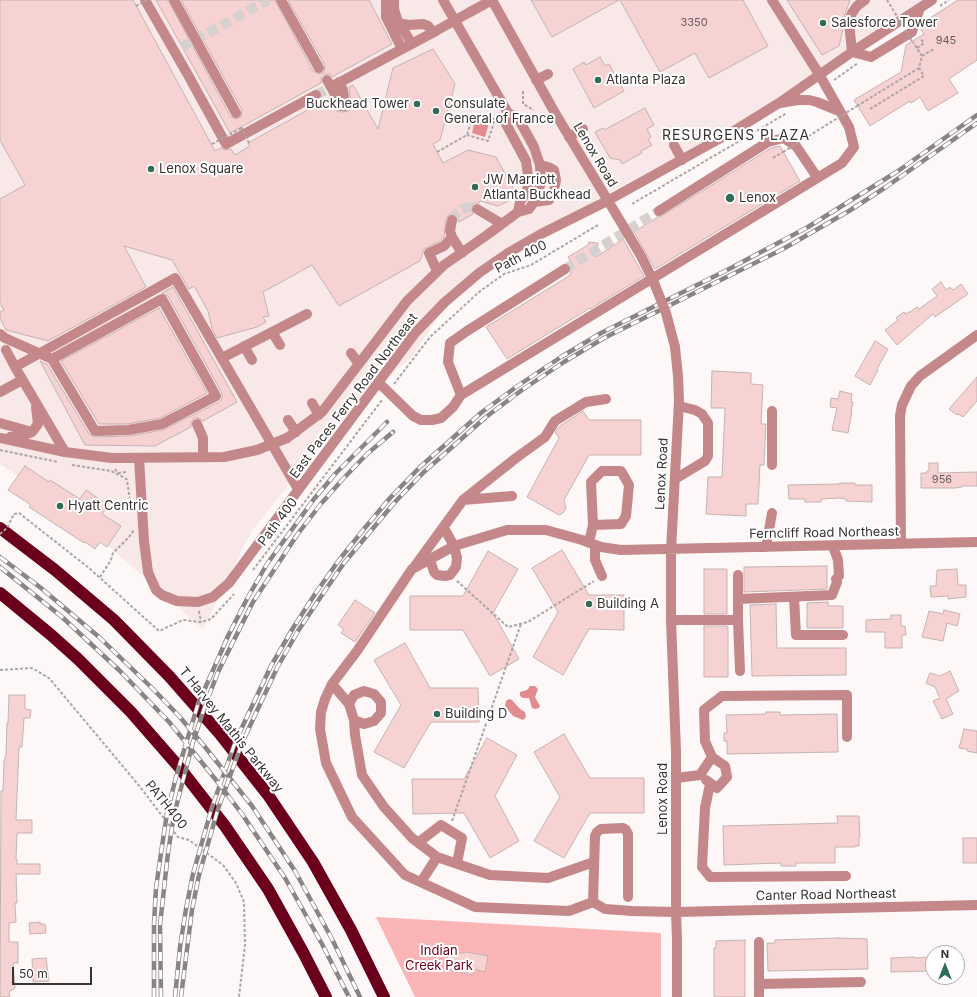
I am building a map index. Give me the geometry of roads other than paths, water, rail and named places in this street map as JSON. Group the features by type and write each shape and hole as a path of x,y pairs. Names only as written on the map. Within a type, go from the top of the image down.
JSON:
{"highway":[{"name":"T Harvey Mathis Parkway","path":"0,528 55,570 114,620 169,676 215,728 268,795 312,862 351,930 384,997"},
{"path":"0,593 50,634 100,680 136,717 179,767 225,826 268,889 326,997"}],"street":[{"path":"174,0 236,113"},
{"path":"282,0 320,68"},
{"path":"386,0 386,17 402,49"},
{"path":"394,0 394,9 399,23 412,44"},
{"path":"0,438 65,452 112,458 224,457 257,450 291,435 319,415 408,301 437,271 518,212 529,209 534,202 541,183 540,165 534,148 518,118 508,113 443,0"},
{"path":"343,106 332,83 412,44 492,0"},
{"name":"Lenox Road","path":"492,0 569,137 641,256 653,280 666,313 674,347 678,376 679,406 671,550 671,620 676,778 677,997"},
{"path":"378,382 413,416 421,420 442,418 461,395 842,163 854,147 849,127 819,74 772,0"},
{"path":"865,0 854,9 849,22 852,52 871,57 912,32 920,8"},
{"name":"East Paces Ferry Road Northeast","path":"139,458 144,541 148,572 156,590 162,595 177,601 198,602 213,597 229,583 415,333 445,302 479,273 508,253 541,234 607,201 737,129 932,0"},
{"path":"150,3 205,96 219,122 226,144 316,95"},
{"path":"399,23 408,25 423,24 428,26 434,32"},
{"path":"536,80 548,74"},
{"path":"778,103 809,100 839,111"},
{"path":"508,113 506,124 526,160 529,182 526,193 520,202 518,212"},
{"path":"569,137 584,129"},
{"path":"659,210 768,142 784,138 796,146 817,177"},
{"path":"674,145 682,160"},
{"path":"534,202 549,200 554,192 556,180 554,170 540,165"},
{"path":"477,209 502,224"},
{"path":"452,220 450,231 462,253"},
{"path":"437,271 428,251 444,246 452,237"},
{"path":"461,395 448,362 450,343 565,269"},
{"path":"15,367 175,278 298,489"},
{"path":"0,334 5,338 52,359 95,431 128,430 162,424 216,396 162,300 52,359"},
{"path":"222,358 307,314"},
{"path":"272,332 280,345"},
{"path":"901,544 900,416 902,405 911,386 920,376 977,335"},
{"path":"244,346 252,360"},
{"path":"6,350 65,452"},
{"path":"351,353 358,364"},
{"path":"0,392 22,380"},
{"path":"334,380 339,390"},
{"path":"606,399 586,402 555,421 545,437 463,500 444,528 412,569 358,651 332,684 321,712 320,729 326,763 352,817 404,875 475,907 569,911 593,902 595,836 597,832 601,829 623,828 628,834 628,897"},
{"path":"0,438 19,437 32,432 38,424 35,401"},
{"path":"312,403 319,415"},
{"path":"675,479 705,461 708,456 708,423 702,414 695,410 679,406"},
{"path":"772,411 772,465"},
{"path":"288,420 291,435"},
{"path":"0,424 32,432"},
{"path":"197,424 203,438 203,457"},
{"path":"593,525 622,524 626,516 629,484 621,471 602,471 591,482 593,525 592,544 594,560 602,576"},
{"path":"463,500 512,496"},
{"path":"766,547 772,512"},
{"path":"430,560 434,572 437,575 450,575 456,567 457,558 454,546 444,528"},
{"name":"Ferncliff Road Northeast","path":"412,569 454,546 507,530 546,530 592,544 621,550 977,542"},
{"path":"738,599 832,595 837,582 833,576 832,556 828,546"},
{"path":"738,575 740,671"},
{"path":"794,597 796,635 842,635"},
{"path":"671,620 738,620"},
{"path":"332,684 349,704 354,720 362,775 384,807 412,838 437,857 490,875 548,878 594,862"},
{"path":"349,704 354,695 364,691 374,694 381,702 381,713 374,721 364,724 354,720"},
{"path":"676,778 700,775 717,788 727,777 725,766 712,757 706,741 704,710 722,696 847,695 847,737"},
{"path":"700,775 712,757"},
{"path":"710,784 705,808 702,867 710,877 846,876"},
{"path":"419,842 441,825 462,838 457,863"},
{"path":"421,882 437,857"},
{"name":"Canter Road Northeast","path":"593,902 605,909 676,912 977,905"},
{"path":"759,942 759,997"},
{"path":"759,984 861,982"}],"tunnel":[{"path":"182,47 268,0"},
{"path":"316,95 337,84"},
{"path":"452,220 462,209 469,207 477,209"},
{"path":"565,269 659,211"}],"railway":[{"path":"175,997 180,947 193,874 212,807 236,740 271,666 293,628 339,560 390,498 420,467 482,412 561,357 601,333 731,268 808,227 898,171 977,115"},
{"path":"181,997 192,910 199,875 218,809 242,743 277,668 298,631 344,563 395,502 424,472 486,417 522,390 564,362 604,338 783,249 849,211 977,123"},
{"path":"154,997 154,924 156,888 167,813 198,704 229,634 267,564 314,499 336,473 387,422"},
{"path":"161,997 160,925 174,815 193,742 218,672 253,602 297,535 342,480 367,454 393,432"},
{"path":"0,557 41,588 99,637 179,716 205,747 252,806 295,871 332,939 360,997"},
{"path":"0,567 62,617 120,671 170,723 242,814 285,878 322,944 349,997"}],"place":[{"name":"Salesforce Tower","path":"823,23"},
{"name":"Atlanta Plaza","path":"598,80"},
{"name":"Buckhead Tower","path":"417,104"},
{"name":"Consulate General of France","path":"436,111"},
{"name":"Lenox Square","path":"151,169"},
{"name":"JW Marriott Atlanta Buckhead","path":"475,187"},
{"name":"Lenox","path":"730,198"},
{"name":"Hyatt Centric","path":"60,506"},
{"name":"Building A","path":"589,604"},
{"name":"Building D","path":"437,714"}],"district":[{"name":"RESURGENS PLAZA","path":"736,136"}],"park label":[{"name":"Indian Creek Park","path":"439,958"}]}
